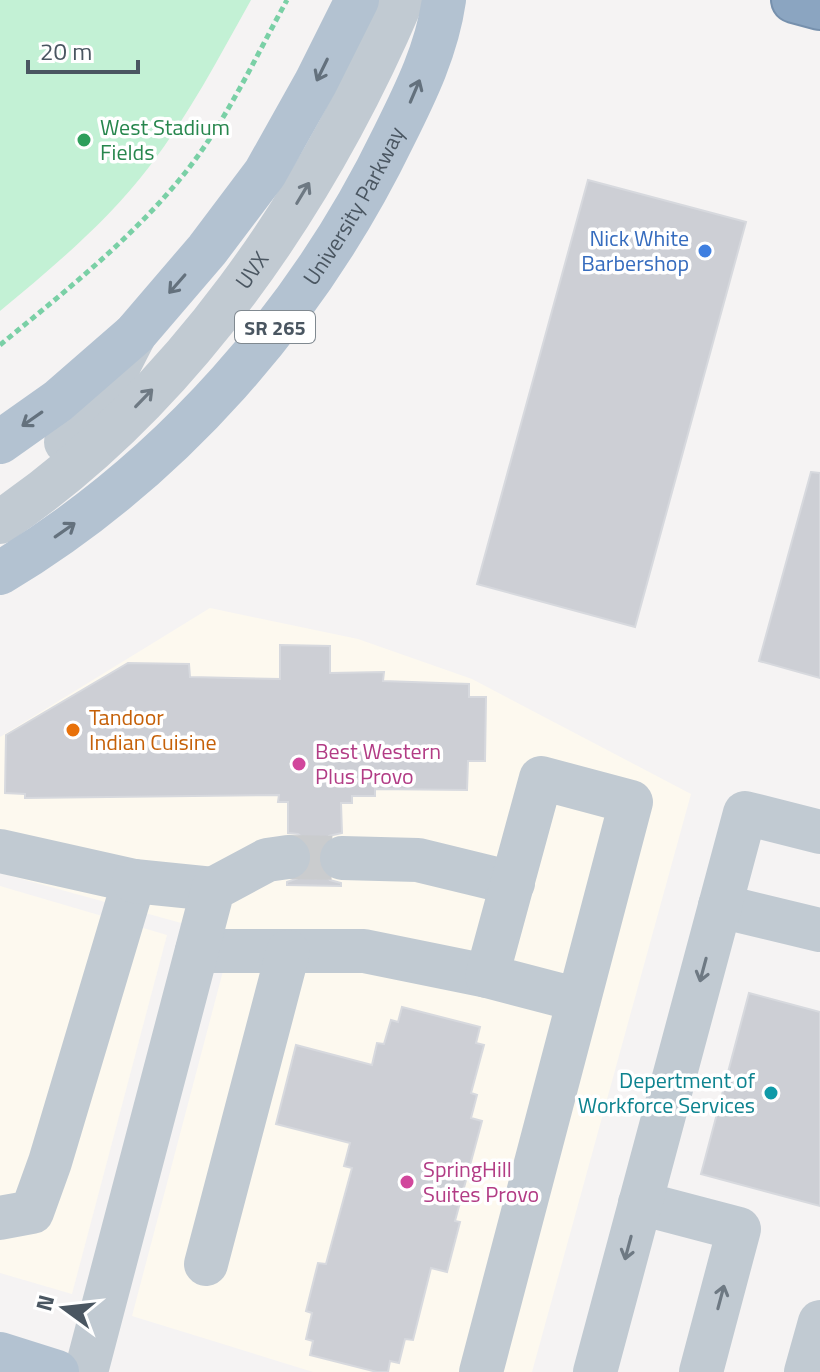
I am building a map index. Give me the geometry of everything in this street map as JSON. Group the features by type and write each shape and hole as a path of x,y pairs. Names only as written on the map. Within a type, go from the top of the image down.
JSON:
{"highway":[{"path":"794,0 820,7"}],"main road":[{"path":"0,442 58,401 135,334 207,250 265,173 357,0"},
{"name":"University Parkway","path":"0,573 72,526 126,483 225,387 284,315 376,174 433,50 444,0"}],"lane":[{"name":"UVX","path":"0,522 41,492 120,423 223,308 286,220 321,163 354,103 402,0"},
{"path":"0,493 56,453 95,412 135,334"},
{"path":"481,1372 631,802 541,778 487,976"},
{"path":"595,1372 745,813 820,832"},
{"path":"0,851 134,881 213,889 267,860 288,857"},
{"path":"342,858 418,860 513,883"},
{"path":"0,1218 32,1212 50,1162 134,881"},
{"path":"86,1372 213,889"},
{"path":"720,906 820,930"},
{"path":"197,951 364,951 487,976 579,1000"},
{"path":"206,1264 288,952"},
{"path":"640,1203 739,1229 701,1372"},
{"path":"806,1372 820,1322"}],"path":[{"path":"0,345 112,252 182,178 228,109 287,0"}],"shaded area":[{"path":"210,608 358,639 472,679 691,794 532,1372 313,1372 132,1316 232,937 0,873 0,737"},
{"path":"0,886 167,935 72,1294 0,1273"}],"green space":[{"name":"West Stadium Fields","path":"0,0 251,0 190,106 133,187 59,261 0,311"}],"building":[{"path":"588,180 746,222 635,627 477,584"},
{"path":"811,472 820,473 820,678 759,661"},
{"name":"Best Western Plus Provo","path":"280,645 330,646 330,673 384,672 383,681 469,684 469,697 486,697 485,761 468,761 467,790 375,789 375,796 352,796 352,803 341,803 342,833 329,836 321,844 317,858 320,871 330,880 341,883 341,886 287,885 287,882 304,876 311,866 313,854 307,841 298,834 288,833 288,802 278,802 279,795 25,798 25,794 5,793 6,735 128,663 189,664 190,677 280,679"},
{"name":"Depertment of Workforce Services","path":"749,993 820,1012 820,1206 701,1174"},
{"name":"SpringHill Suites Provo","path":"402,1007 480,1027 476,1043 484,1045 471,1093 477,1095 471,1118 482,1121 455,1221 460,1222 447,1272 431,1268 413,1340 405,1339 399,1363 390,1361 388,1372 377,1372 310,1355 313,1341 306,1339 312,1313 306,1311 318,1263 326,1264 352,1168 344,1166 350,1143 276,1124 296,1045 372,1065 377,1043 384,1044 391,1020 398,1022"}],"tunnel":[{"path":"288,857 342,858"}],"place":[{"name":"West Stadium Fields","path":"84,140"},
{"name":"Nick White Barbershop","path":"705,251"},
{"name":"Tandoor Indian Cuisine","path":"73,730"},
{"name":"Best Western Plus Provo","path":"299,764"},
{"name":"Depertment of Workforce Services","path":"771,1093"},
{"name":"SpringHill Suites Provo","path":"407,1182"}]}
